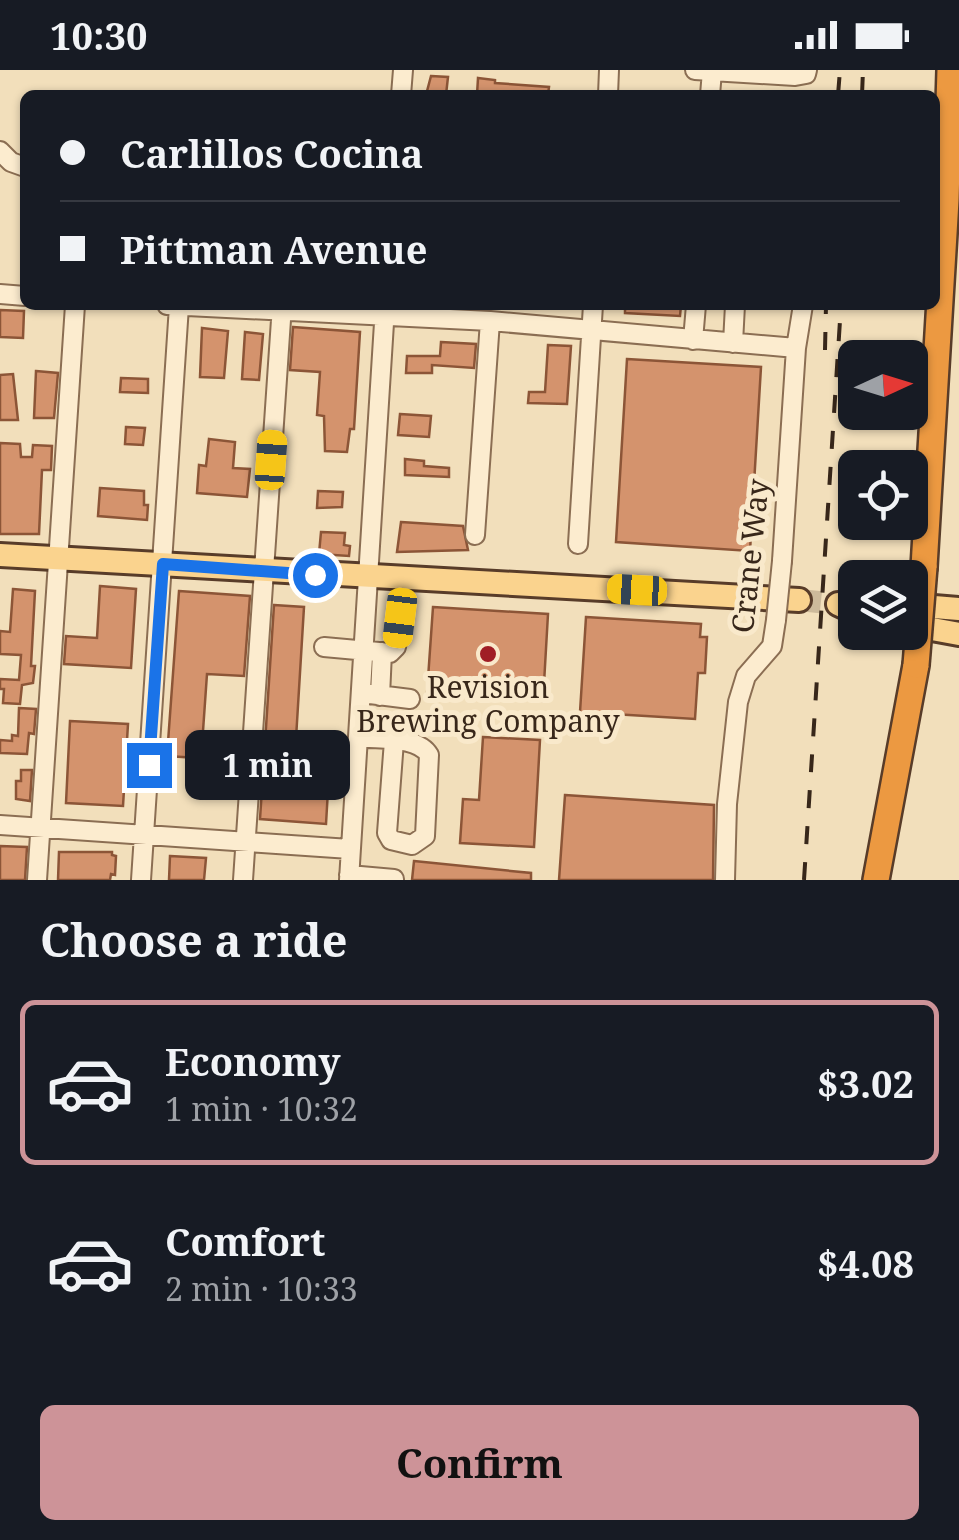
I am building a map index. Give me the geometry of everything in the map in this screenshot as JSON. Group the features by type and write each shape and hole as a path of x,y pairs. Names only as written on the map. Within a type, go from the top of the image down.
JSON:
{"highway":[{"path":"940,300 950,70"},
{"path":"876,880 916,665 939,310"}],"main road":[{"path":"0,554 800,600"},
{"path":"928,606 959,608"},
{"path":"928,628 959,634"}],"street":[{"path":"695,70 801,73"},
{"path":"746,73 747,90"},
{"path":"0,151 20,165"},
{"path":"37,880 75,310"},
{"path":"141,880 179,310"},
{"path":"243,880 282,310"},
{"path":"394,880 349,877 358,737 371,695 370,578 385,310 796,348"},
{"path":"578,544 594,310"},
{"path":"694,340 696,310"},
{"path":"733,343 734,310"},
{"name":"Crane Way","path":"725,880 727,804 738,702 746,676 772,646 776,620 801,310"},
{"path":"476,535 490,322"},
{"path":"324,647 390,652 396,647 400,618"},
{"path":"371,695 410,699"},
{"path":"358,737 394,741 418,744 429,755 424,836 412,845 391,840 388,833 394,741"},
{"path":"0,825 350,849"}],"building":[{"path":"431,76 448,77 447,90 427,90"},
{"path":"478,78 549,87 549,90 477,90"},
{"path":"0,310 24,311 23,338 0,337"},
{"path":"625,310 681,310 680,316"},
{"path":"293,327 360,332 354,429 350,429 347,452 325,451 324,416 317,415 320,372 290,370"},
{"path":"202,328 228,331 224,378 200,377"},
{"path":"245,332 263,334 259,380 242,379"},
{"path":"441,342 476,344 474,368 432,365 432,373 406,373 407,356 440,356"},
{"path":"548,345 571,346 567,404 528,403 529,392 545,392"},
{"path":"627,359 761,367 750,551 616,542"},
{"path":"36,371 58,373 54,418 34,418"},
{"path":"13,374 18,420 0,420 0,375"},
{"path":"121,378 148,379 148,393 120,392"},
{"path":"400,414 431,416 429,437 398,435"},
{"path":"126,427 145,428 143,445 125,444"},
{"path":"209,439 235,442 233,468 250,469 247,497 197,493 199,465 206,466"},
{"path":"0,443 20,444 21,457 32,457 33,445 52,446 51,470 42,470 39,534 0,534"},
{"path":"405,459 424,461 424,466 449,468 449,477 405,475"},
{"path":"100,488 144,491 147,520 98,516"},
{"path":"318,491 343,492 342,507 317,508"},
{"path":"401,522 463,526 468,550 397,552"},
{"path":"321,532 345,533 344,545 350,546 349,556 319,554"},
{"path":"100,586 136,589 131,668 64,664 66,636 97,638"},
{"path":"13,589 35,591 33,683 22,685 20,704 3,703 4,689 0,689 0,679 19,680 21,655 0,654 0,631 10,632"},
{"path":"179,591 250,596 244,676 207,674 203,731 215,732 213,759 167,756"},
{"path":"274,605 304,607 293,788 328,790 326,824 260,819"},
{"name":"Revision Brewing Company","path":"433,607 548,614 543,701 427,693"},
{"path":"586,617 701,624 700,637 707,637 705,673 698,673 695,719 580,712"},
{"path":"19,708 36,709 27,754 0,753 0,740 12,741 12,735 18,736"},
{"path":"70,721 128,724 123,806 66,803"},
{"path":"483,737 540,740 534,847 460,843 463,799 479,800"},
{"path":"21,770 32,770 30,801 16,799 16,781 21,781"},
{"path":"565,795 714,805 713,880 559,880"},
{"path":"0,846 27,847 25,880 0,880"},
{"path":"59,852 112,852 116,856 115,875 111,874 110,880 58,880"},
{"path":"170,856 206,858 204,880 169,880"},
{"path":"414,861 531,873 531,880 412,880"}],"tunnel":[{"path":"799,600 838,604"}],"railway":[{"path":"838,90 840,70"},
{"path":"862,90 863,70"},
{"path":"825,350 826,310"},
{"path":"804,880 841,310"}],"place":[{"name":"Revision Brewing Company","path":"488,654"}],"route":[{"path":"149,765 163,564 315,575"}]}
